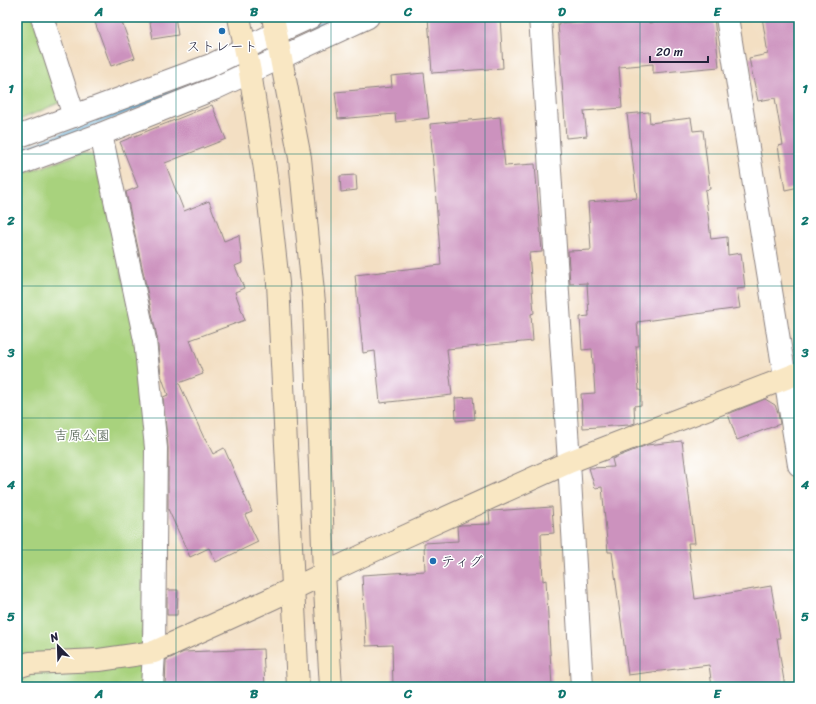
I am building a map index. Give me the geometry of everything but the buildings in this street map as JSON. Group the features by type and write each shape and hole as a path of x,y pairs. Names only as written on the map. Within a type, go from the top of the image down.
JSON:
{"street":[{"path":"42,17 74,116"},
{"path":"239,17 246,48 266,176 278,283 298,687"},
{"path":"17,137 211,65 246,48 275,25 311,17"},
{"path":"17,165 101,134 216,88 368,17"},
{"path":"540,17 582,687"},
{"path":"727,17 792,376 799,465"},
{"path":"275,25 300,158 314,302 324,574 331,687"},
{"path":"101,134 145,340 156,448 154,652 152,687"},
{"path":"17,667 30,663 99,660 154,652 293,590 324,574 569,462 792,376"}],"green space":[{"path":"17,17 33,17 61,102 17,121"},
{"name":"吉原公園","path":"83,153 94,156 138,343 148,442 141,687 17,687 17,176"}],"waterway":[{"path":"313,30 342,17"},
{"path":"17,153 218,74"}],"place":[{"name":"ストレート","path":"222,31"},
{"name":"ティグ","path":"433,561"}]}
